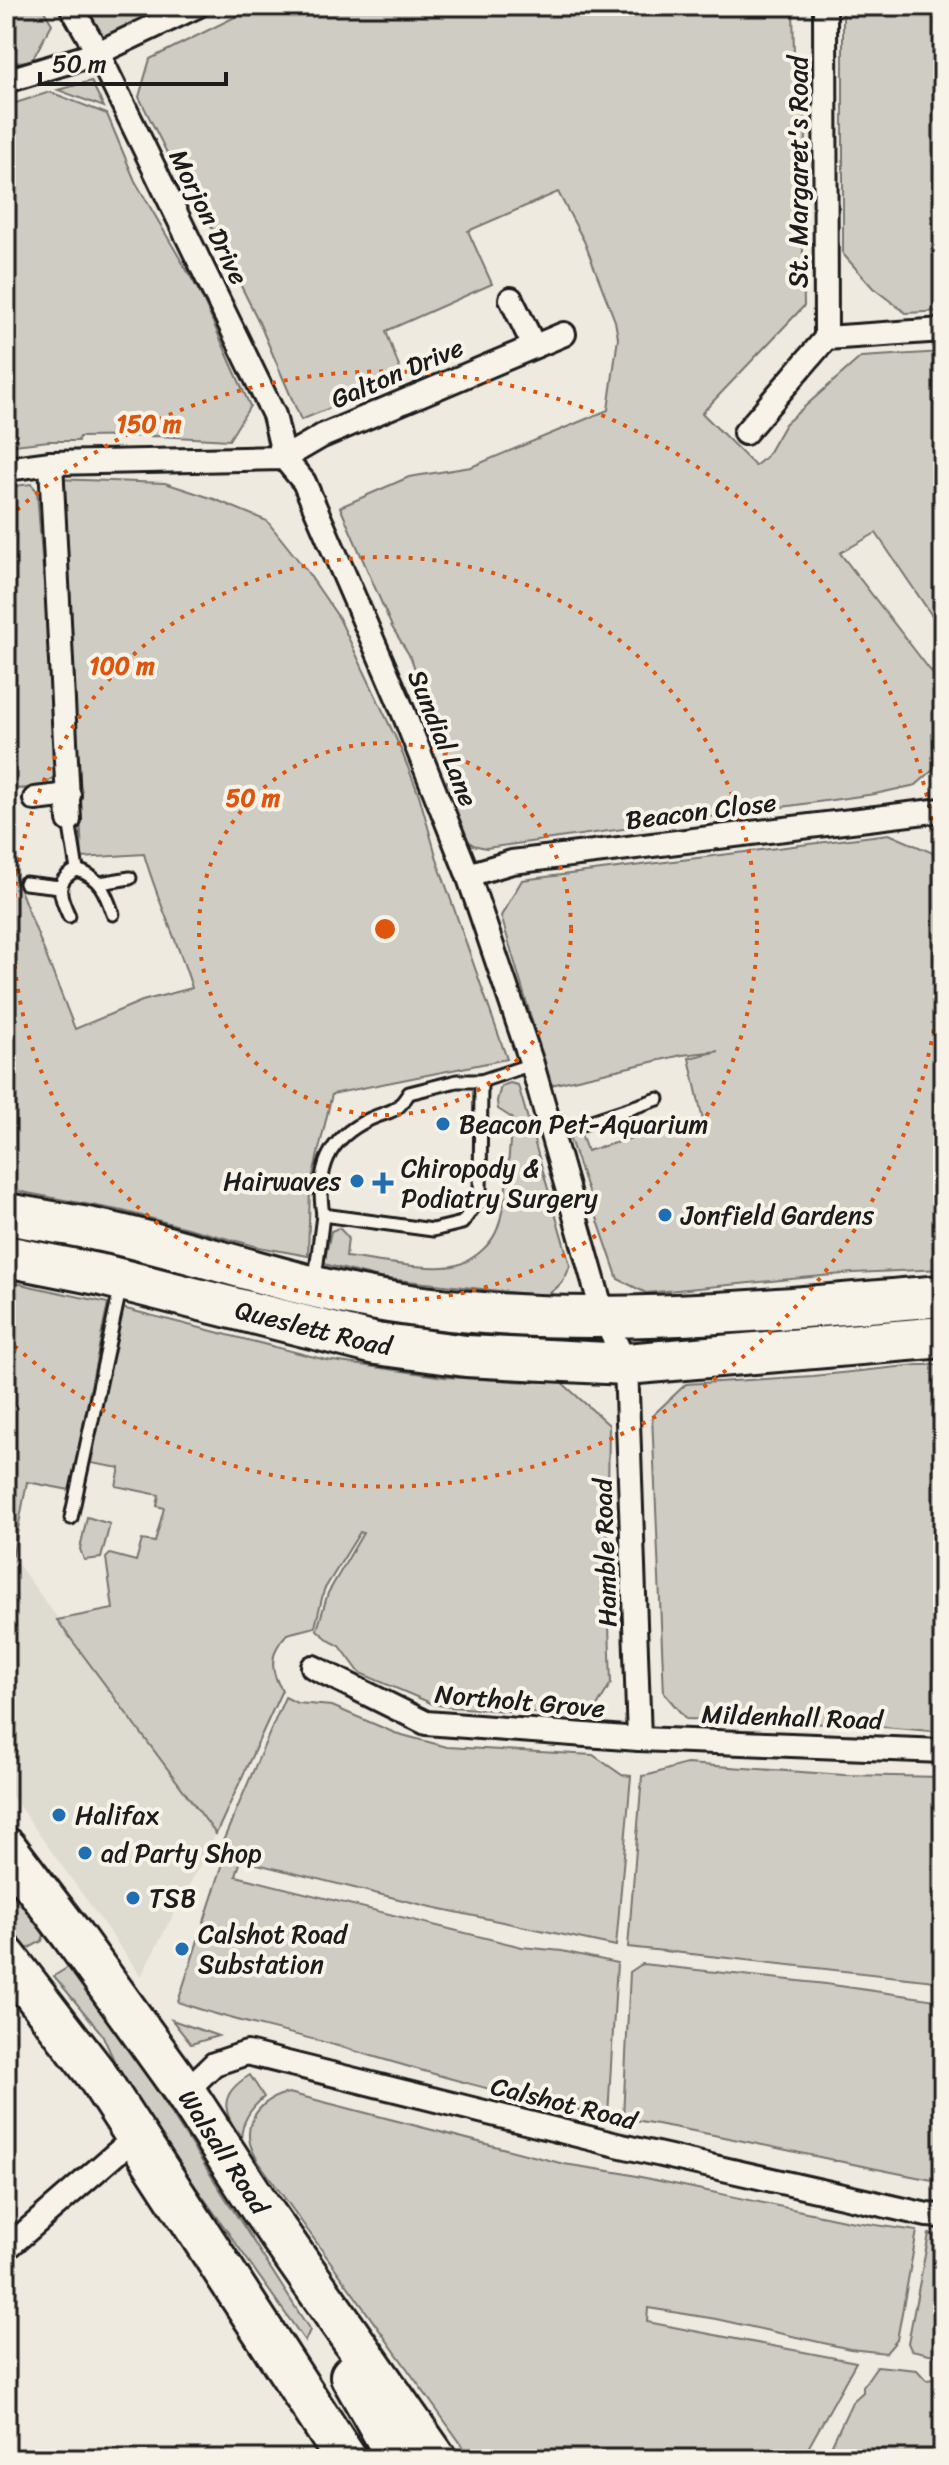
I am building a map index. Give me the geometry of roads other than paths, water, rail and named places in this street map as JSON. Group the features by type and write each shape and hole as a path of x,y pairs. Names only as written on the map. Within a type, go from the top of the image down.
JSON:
{"highway":[{"name":"Queslett Road","path":"6,1214 108,1232 313,1287 388,1302 523,1317 604,1318 943,1296"},
{"name":"Queslett Road","path":"6,1256 122,1280 376,1344 466,1356 626,1364 943,1337"},
{"name":"Walsall Road","path":"6,1848 185,2092 262,2210 436,2459"},
{"path":"72,1935 12,1966 96,2074 346,2459"},
{"path":"262,2210 367,2408 398,2459"}],"street":[{"name":"Morjon Drive","path":"71,6 98,53 274,415 284,458"},
{"path":"6,81 98,53 197,6"},
{"name":"St. Margaret's Road","path":"825,6 826,338"},
{"path":"511,299 534,346"},
{"path":"745,433 826,338 943,330"},
{"name":"Galton Drive","path":"284,458 322,436 564,334"},
{"path":"6,469 51,463 284,458"},
{"name":"Sundial Lane","path":"284,458 304,482 398,699 468,875 532,1064 604,1318"},
{"path":"51,463 69,820"},
{"path":"35,799 69,795"},
{"path":"942,811 943,803"},
{"name":"Beacon Close","path":"468,875 512,862 942,811"},
{"path":"604,1318 626,1364"},
{"name":"Hamble Road","path":"626,1364 639,1739"},
{"name":"Northolt Grove","path":"313,1667 426,1723 639,1739"},
{"name":"Mildenhall Road","path":"639,1739 943,1751"},
{"name":"Calshot Road","path":"185,2092 214,2064 247,2053 617,2145 943,2216"},
{"path":"6,2249 137,2138"}],"lane":[{"path":"69,820 77,870"},
{"path":"69,916 59,896 60,887 64,878 77,870 91,874 100,883 113,914"},
{"path":"100,883 130,878"},
{"path":"25,883 60,887"},
{"path":"313,1287 323,1215 320,1197 323,1168 332,1147 350,1128 398,1110 409,1093 457,1081 481,1081 532,1064"},
{"path":"323,1215 433,1230 462,1223 480,1198 481,1081"},
{"path":"552,1134 658,1099"},
{"path":"71,1518 122,1280"}],"place":[{"name":"Beacon Pet-Aquarium","path":"443,1124"},
{"name":"Hairwaves","path":"357,1181"},
{"name":"Chiropody & Podiatry Surgery","path":"383,1183"},
{"name":"Jonfield Gardens","path":"665,1215"},
{"name":"Halifax","path":"59,1815"},
{"name":"ad Party Shop","path":"85,1853"},
{"name":"TSB","path":"133,1898"},
{"name":"Calshot Road Substation","path":"182,1949"}]}
